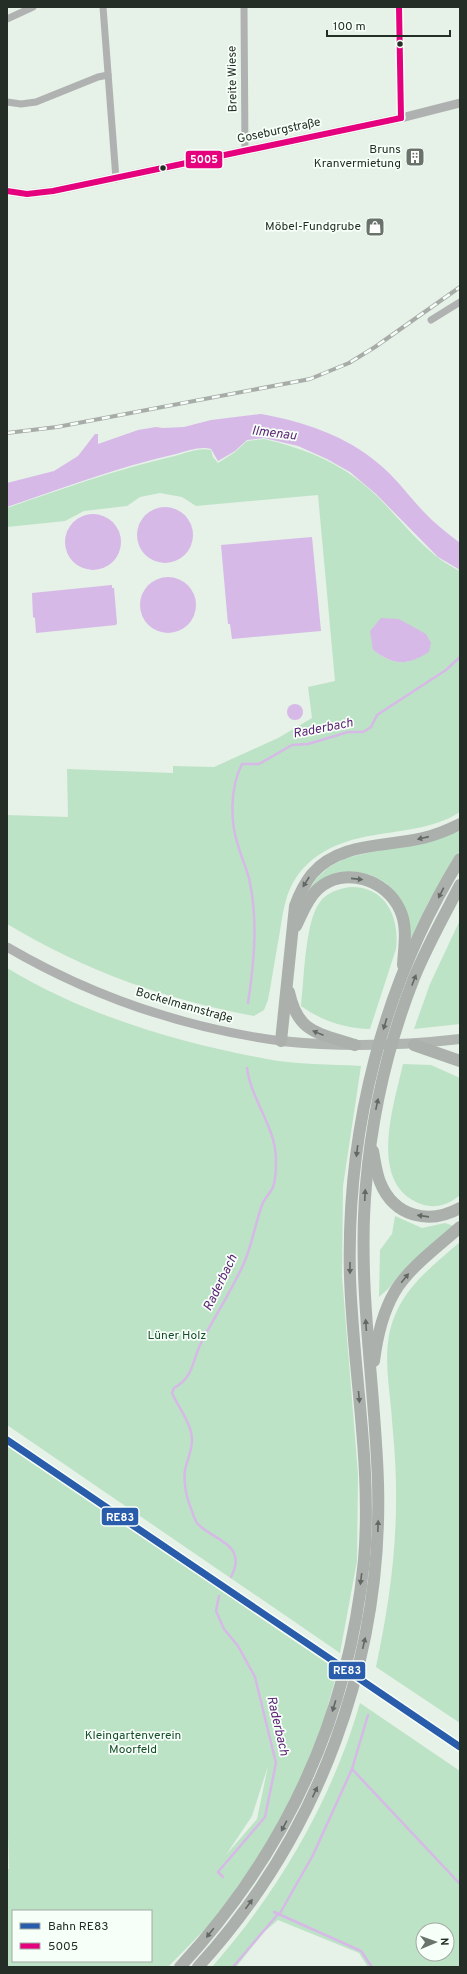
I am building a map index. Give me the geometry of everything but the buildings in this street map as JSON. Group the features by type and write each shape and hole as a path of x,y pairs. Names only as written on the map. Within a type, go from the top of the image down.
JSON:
{"highway":[{"path":"281,1041 295,906 301,890 312,874 326,862 344,852 365,847 422,838 444,832 460,824"},
{"path":"180,1967 214,1929 245,1888 271,1849 292,1810 311,1771 333,1709 355,1625 364,1558 366,1510 364,1455 350,1276 353,1186 358,1140 372,1066 386,1019 402,974 421,932 460,860"},
{"path":"292,935 308,901 324,884 338,879 355,877 369,880 382,887 394,899 401,911 405,929 402,974"},
{"path":"198,1967 241,1915 282,1854 314,1793 346,1712 367,1629 376,1560 378,1484 364,1275 365,1200 371,1143 385,1068 398,1024 414,978 460,885"},
{"path":"287,981 293,1008 301,1023 314,1032 355,1046"},
{"path":"414,1045 460,1061"},
{"path":"371,1143 380,1181 387,1195 399,1208 414,1215 430,1218 448,1215 460,1208"},
{"path":"372,1392 378,1334 385,1311 395,1291 410,1273 460,1228"}],"main road":[{"name":"Bockelmannstraße","path":"281,1041 355,1046 414,1045 460,1039"}],"street":[{"path":"7,19 33,7"},
{"path":"103,7 116,179"},
{"name":"Breite Wiese","path":"244,7 245,151"},
{"path":"399,7 401,118"},
{"path":"7,102 21,104 36,102 98,77 108,75"},
{"name":"Goseburgstraße","path":"7,191 27,194 40,193 116,179 401,118 460,103"},
{"path":"431,320 460,302"},
{"name":"Bockelmannstraße","path":"7,947 81,985 162,1015 227,1033 281,1041"}],"green space":[{"path":"264,439 280,443 310,453 338,467 351,475 377,496 436,556 460,571 460,812 440,822 430,825 345,842 318,855 307,864 290,889 285,904 268,1000 264,1010 254,1016 188,1001 126,981 66,956 7,924 7,815 68,817 67,769 173,773 173,766 214,767 278,738 312,718 308,687 335,681 318,495 196,506 182,497 160,493 140,497 127,506 84,511 65,521 7,527 7,508 111,473 202,449 211,450 213,457 218,463 235,452 247,441","holes":["399,619 410,626 418,658 405,662 395,662 373,650"]},
{"path":"460,831 460,850 429,901 408,945 406,911 399,897 386,883 371,875 355,872 322,880 307,891 317,878 329,867 346,858"},
{"path":"350,887 362,888 373,892 381,898 393,915 396,926 396,949 370,1029 361,1029 334,1023 316,1016 301,1006 308,936 315,911 320,902 330,893"},
{"path":"460,920 460,1024 414,1029 430,984"},
{"name":"Lüner Holz","path":"7,968 68,1000 166,1036 200,1045 278,1061 361,1066 343,1186 342,1276 358,1474 357,1561 340,1653 7,1425"},
{"path":"403,1064 431,1065 460,1078 460,1195 446,1204 431,1206 421,1204 404,1194 394,1179 389,1162 388,1142 394,1100"},
{"path":"395,1216 422,1228 445,1223 454,1226 402,1272 389,1288 379,1297 380,1250 392,1234"},
{"path":"460,1242 460,1723 376,1667 385,1622 394,1555 396,1510 396,1467 387,1360 389,1336 396,1313 408,1292 424,1274"},
{"name":"Kleingartenverein Moorfeld","path":"7,1446 338,1669 319,1738 276,1834 212,1922 168,1967 7,1967 7,1869 9,1869 7,1801","holes":["268,1766 257,1819 226,1855 252,1816"]},
{"path":"360,1703 460,1771 460,1967 368,1967 359,1953 278,1920 264,1932 236,1967 212,1967 236,1938 281,1876 319,1809 334,1774"}],"water":[{"name":"Ilmenau","path":"261,414 293,421 323,431 352,445 379,464 396,480 427,515 460,543 460,570 438,557 376,494 350,472 327,459 298,446 264,438 247,440 235,451 218,461 211,449 194,449 112,471 7,507 7,483 54,471 78,456 95,434 98,434 98,444 138,430 156,427 184,427 211,420"},
{"path":"159,507 171,507 181,511 189,519 193,529 193,541 189,551 181,559 171,563 159,563 149,559 141,551 137,541 137,529 141,519 149,511"},
{"path":"87,514 99,514 109,518 117,526 121,536 121,548 117,558 109,566 99,570 87,570 77,566 69,558 65,548 65,536 69,526 77,518"},
{"path":"312,537 321,631 232,639 230,624 228,624 221,545"},
{"path":"162,577 174,577 184,581 192,589 196,599 196,611 192,621 184,629 174,633 162,633 152,629 144,621 140,611 140,599 144,589 152,581"},
{"path":"112,585 112,588 114,588 116,625 36,633 35,618 33,617 32,593"},
{"path":"381,618 399,619 426,634 431,643 429,652 414,660 401,662 388,659 373,650 370,631"},
{"path":"292,704 298,704 303,709 301,718 298,720 292,720 287,715 287,709"}],"waterway":[{"name":"Raderbach","path":"248,1003 252,973 254,913 249,878 235,836 232,804 235,783 242,764 259,764 292,745 308,744 348,732 363,732 371,727 377,715 446,670 460,657"},
{"name":"Raderbach","path":"231,1577 235,1566 235,1557 232,1549 203,1529 197,1523 189,1502 185,1486 185,1475 192,1440 190,1428 172,1393 174,1388 181,1384 189,1374 201,1343 244,1263 262,1205 272,1190 274,1184 276,1166 275,1148 268,1125 249,1080 247,1068"},
{"name":"Raderbach","path":"219,1596 216,1611 224,1629 238,1646 255,1677 276,1763 265,1817 218,1872 223,1877"},
{"path":"352,1769 368,1715"},
{"path":"279,1915 313,1855 352,1769 460,1884"},
{"name":"Raderbach","path":"274,1912 361,1951 372,1967"},
{"path":"233,1967 278,1914"}],"railway":[{"path":"7,433 57,427 310,379 349,363 375,347 460,287"}],"rail line":[{"name":"RE83","path":"7,1440 460,1747"}],"transit line":[{"name":"5005","path":"399,7 401,118"},
{"name":"5005","path":"7,191 27,194 53,191 401,118"}],"place":[{"name":"Bruns Kranvermietung","path":"415,157"},
{"name":"Möbel-Fundgrube","path":"375,227"}]}
